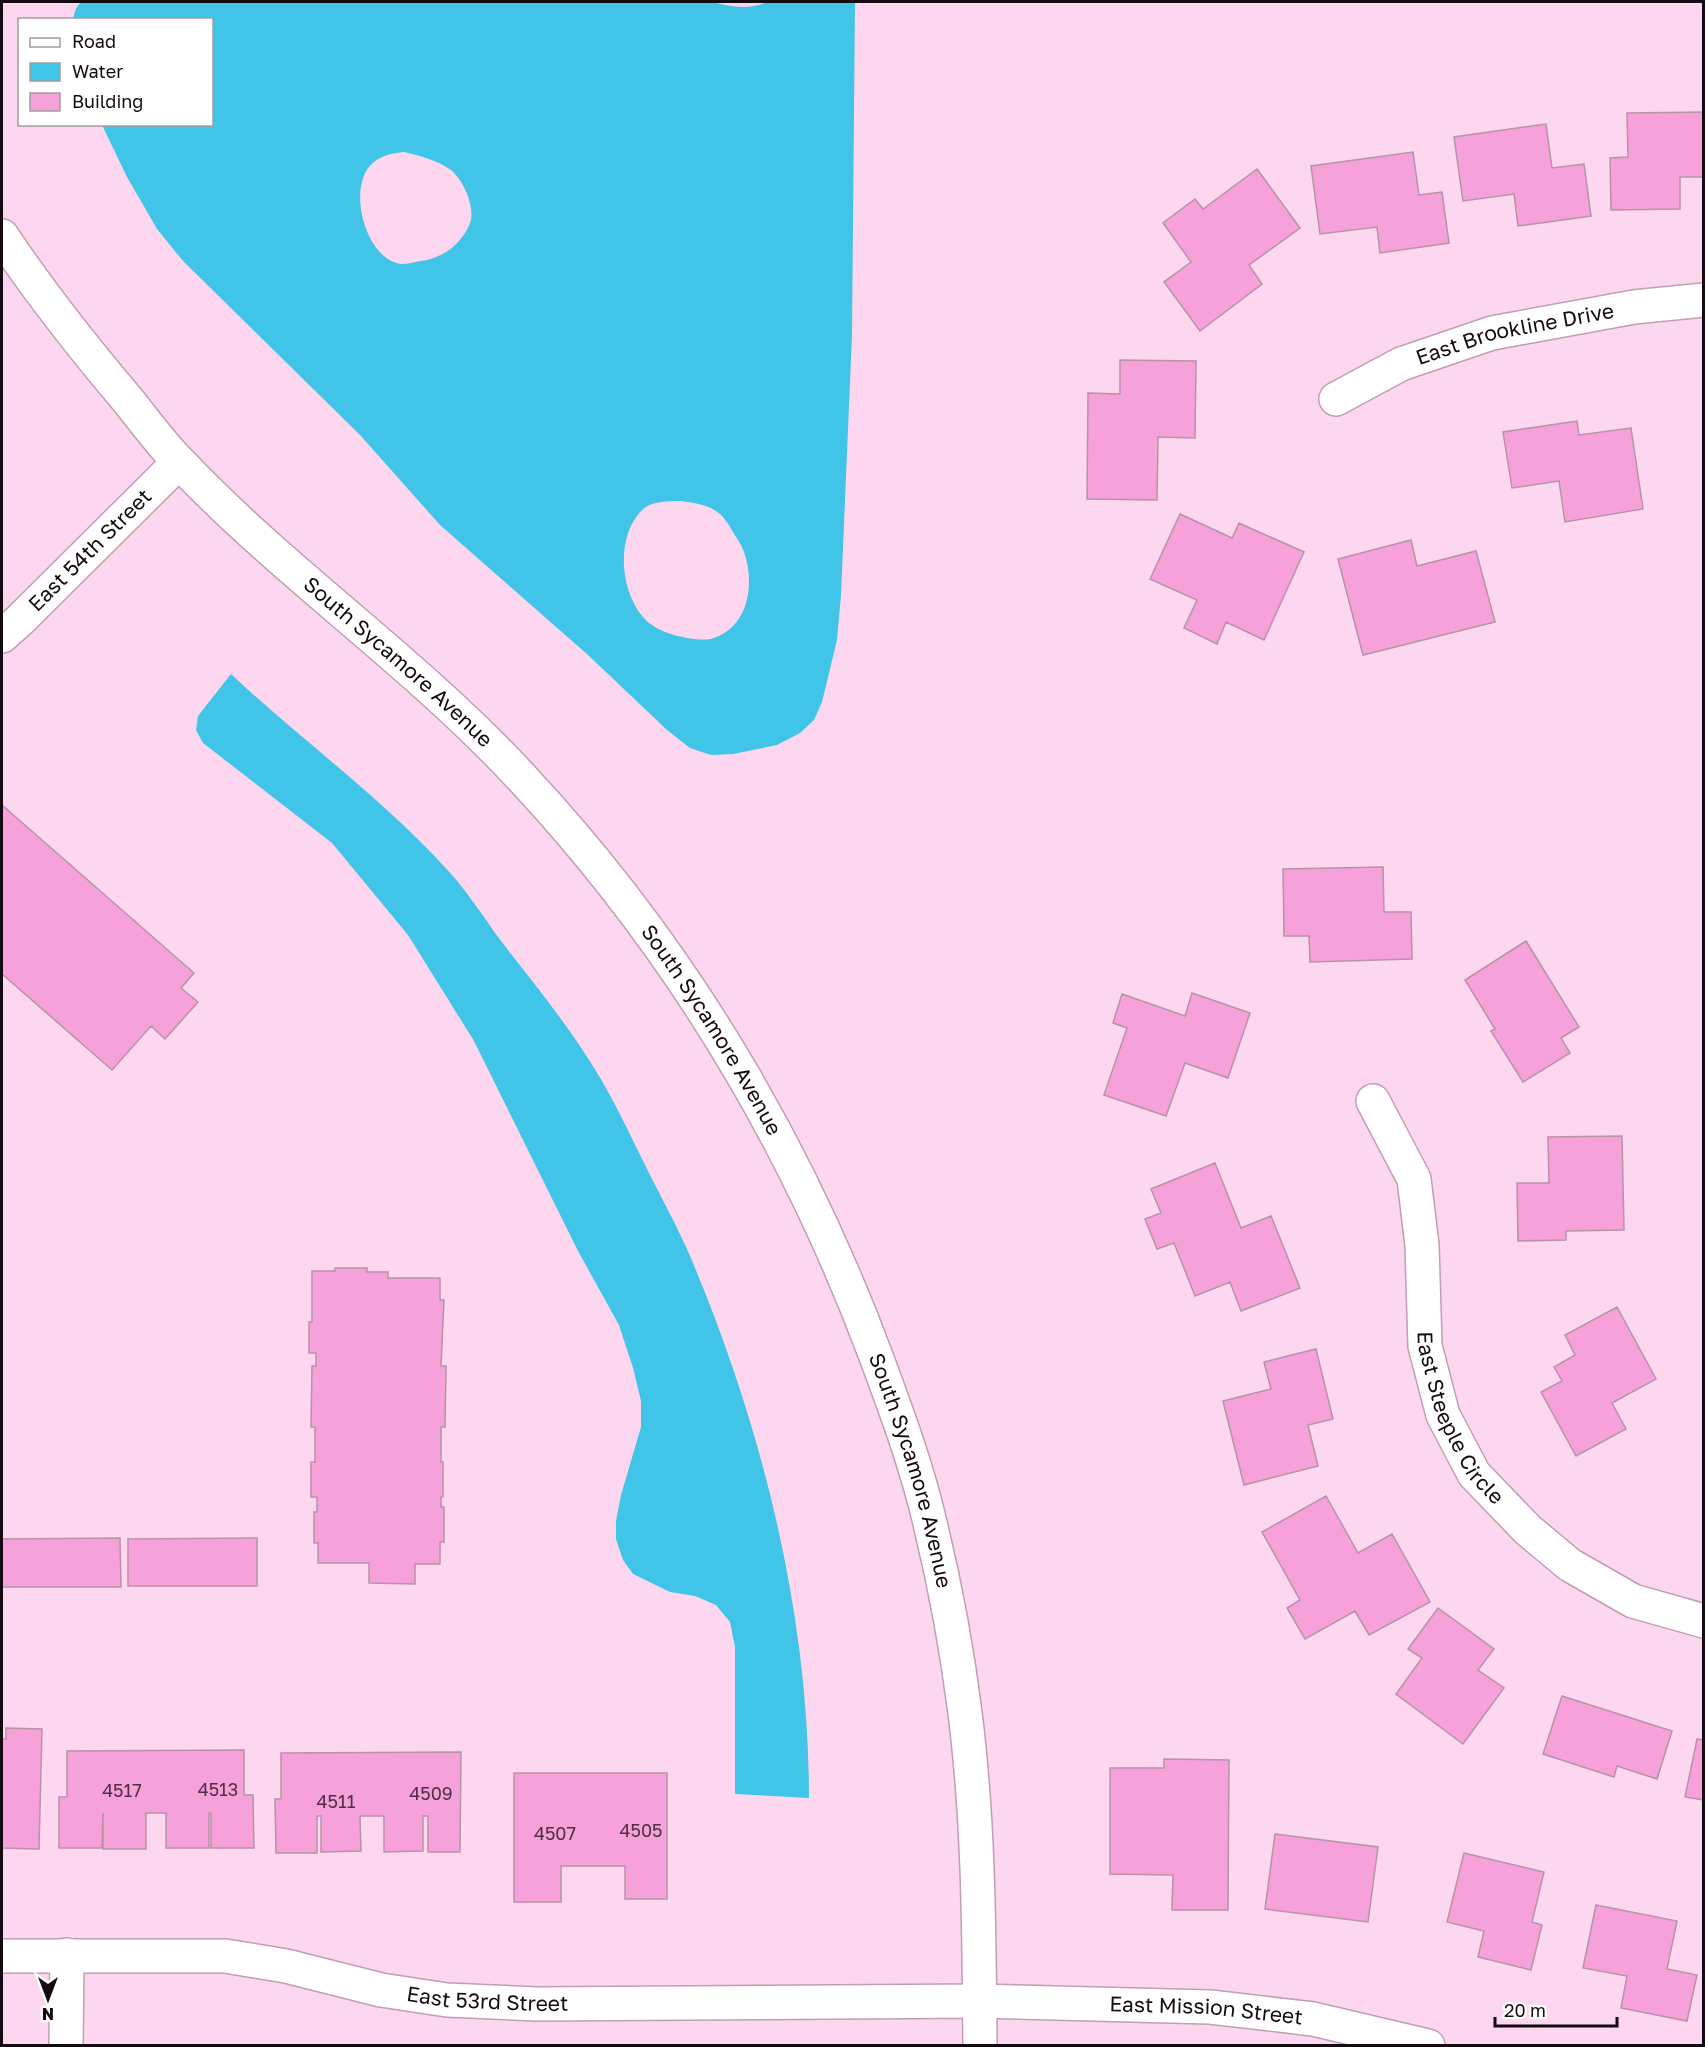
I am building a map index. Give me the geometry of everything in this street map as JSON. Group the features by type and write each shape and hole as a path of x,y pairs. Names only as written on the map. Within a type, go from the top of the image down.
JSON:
{"street":[{"name":"South Sycamore Avenue","path":"2,236 83,347 179,462 254,534 470,726 560,819 647,926 690,988 747,1081 792,1162 824,1230 867,1334 914,1467 930,1520 958,1669 968,1742 975,1842 980,2046"},
{"name":"East Brookline Drive","path":"1336,399 1401,364 1492,333 1634,307 1704,300"},
{"name":"East 54th Street","path":"2,636 179,462"},
{"name":"East Steeple Circle","path":"1373,1101 1414,1179 1422,1245 1425,1346 1443,1415 1474,1474 1528,1530 1570,1565 1633,1601 1704,1621"},
{"path":"66,1955 66,2046"},
{"name":"East 53rd Street","path":"2,1956 225,1956 286,1966 381,1990 458,2001 537,2004 980,2001"},
{"name":"East Mission Street","path":"980,2001 1210,2007 1313,2019 1428,2046"}],"water":[{"path":"81,2 713,2 740,7 767,2 855,2 852,335 841,595 837,640 822,702 814,720 800,733 777,745 733,754 711,755 690,748 667,730 588,655 440,525 360,435 183,261 157,229 127,177 102,126 213,126 213,18 73,18 76,8","holes":["404,152 451,170 460,180 471,207 471,220 466,231 450,250 429,259 402,264 389,260 378,250 369,236 360,203 361,187 365,173 374,162 381,158","681,501 699,504 716,511 728,523 741,544 749,577 746,602 735,624 726,632 711,639 700,640 667,633 649,623 639,612 632,599 624,568 627,536 642,510 660,502"]},
{"path":"231,674 365,790 449,872 570,1031 622,1117 690,1256 739,1386 759,1453 776,1521 801,1659 807,1729 809,1798 735,1794 735,1647 730,1622 716,1605 695,1596 670,1592 633,1574 623,1560 616,1539 616,1521 621,1495 641,1427 641,1401 619,1325 578,1251 474,1041 408,935 332,843 203,743 196,730 198,716"}],"building":[{"path":"1704,112 1704,177 1680,177 1680,209 1611,210 1610,158 1628,157 1627,113"},
{"path":"1546,124 1552,168 1584,164 1591,216 1518,226 1514,194 1463,201 1454,137"},
{"path":"1413,152 1419,195 1442,192 1449,243 1380,253 1377,227 1320,234 1311,166"},
{"path":"1257,169 1300,228 1249,265 1262,284 1200,331 1164,282 1191,262 1163,223 1195,199 1203,209"},
{"path":"1120,360 1196,361 1195,438 1158,437 1157,500 1087,499 1088,393 1120,394"},
{"path":"1577,421 1579,435 1631,428 1643,509 1565,522 1559,481 1512,488 1503,432"},
{"path":"1180,514 1232,538 1239,523 1304,552 1264,640 1226,622 1217,644 1184,628 1197,600 1150,579"},
{"path":"1411,540 1417,566 1476,551 1495,622 1363,655 1338,559"},
{"path":"2,805 194,973 181,988 198,1002 165,1039 151,1026 112,1070 2,974"},
{"path":"1383,867 1384,912 1411,912 1412,959 1310,962 1309,936 1284,936 1283,869"},
{"path":"1526,941 1579,1027 1561,1038 1570,1053 1523,1082 1491,1031 1495,1029 1465,980"},
{"path":"1192,993 1250,1013 1228,1078 1185,1063 1166,1116 1104,1095 1127,1028 1113,1023 1122,994 1185,1016"},
{"path":"1622,1136 1624,1230 1566,1231 1566,1240 1518,1241 1517,1183 1549,1183 1548,1137"},
{"path":"1215,1163 1241,1228 1271,1216 1300,1288 1241,1311 1230,1282 1195,1296 1174,1243 1157,1249 1145,1219 1161,1213 1151,1189"},
{"path":"335,1268 367,1268 367,1272 388,1272 388,1278 440,1278 440,1300 444,1300 441,1366 446,1366 445,1427 441,1427 443,1497 441,1497 441,1507 444,1507 444,1542 440,1542 440,1564 415,1564 415,1584 369,1583 369,1563 318,1563 318,1543 314,1543 314,1512 317,1512 317,1497 311,1497 311,1462 315,1462 315,1427 311,1427 312,1366 316,1366 316,1353 309,1353 309,1322 312,1322 312,1271 335,1271"},
{"path":"1617,1307 1656,1379 1612,1403 1626,1429 1576,1456 1541,1392 1562,1381 1554,1367 1575,1355 1565,1335"},
{"path":"1316,1349 1333,1419 1308,1425 1318,1466 1244,1485 1223,1401 1271,1389 1264,1362"},
{"path":"1326,1496 1358,1553 1392,1534 1430,1602 1369,1635 1355,1611 1305,1639 1287,1608 1300,1600 1262,1532"},
{"path":"120,1538 121,1587 2,1587 2,1539"},
{"path":"257,1538 257,1586 128,1586 128,1539"},
{"path":"1438,1608 1494,1649 1478,1670 1504,1688 1463,1744 1396,1694 1422,1658 1408,1649"},
{"path":"1562,1696 1672,1731 1657,1779 1617,1766 1614,1777 1543,1754"},
{"path":"6,1728 42,1729 39,1849 2,1848 2,1739 6,1739"},
{"path":"1697,1739 1704,1740 1704,1800 1685,1797"},
{"path":"244,1750 244,1795 253,1795 254,1848 211,1848 211,1813 209,1813 209,1848 166,1848 166,1813 146,1813 146,1849 103,1849 103,1813 102,1848 59,1848 59,1797 67,1797 67,1751"},
{"path":"461,1752 460,1852 428,1852 428,1816 423,1816 423,1851 384,1852 384,1816 360,1816 361,1851 321,1852 321,1816 317,1816 317,1853 276,1853 275,1799 281,1799 281,1753"},
{"path":"1164,1759 1229,1760 1228,1910 1172,1910 1173,1875 1110,1874 1110,1768 1164,1768"},
{"path":"514,1773 667,1773 667,1899 625,1899 625,1866 561,1866 561,1902 514,1902"},
{"path":"1275,1834 1378,1847 1368,1922 1265,1909"},
{"path":"1464,1853 1544,1872 1532,1922 1542,1925 1531,1970 1478,1957 1484,1931 1447,1922"},
{"path":"1596,1905 1677,1921 1667,1969 1697,1975 1687,2021 1621,2008 1627,1976 1583,1968"}]}
